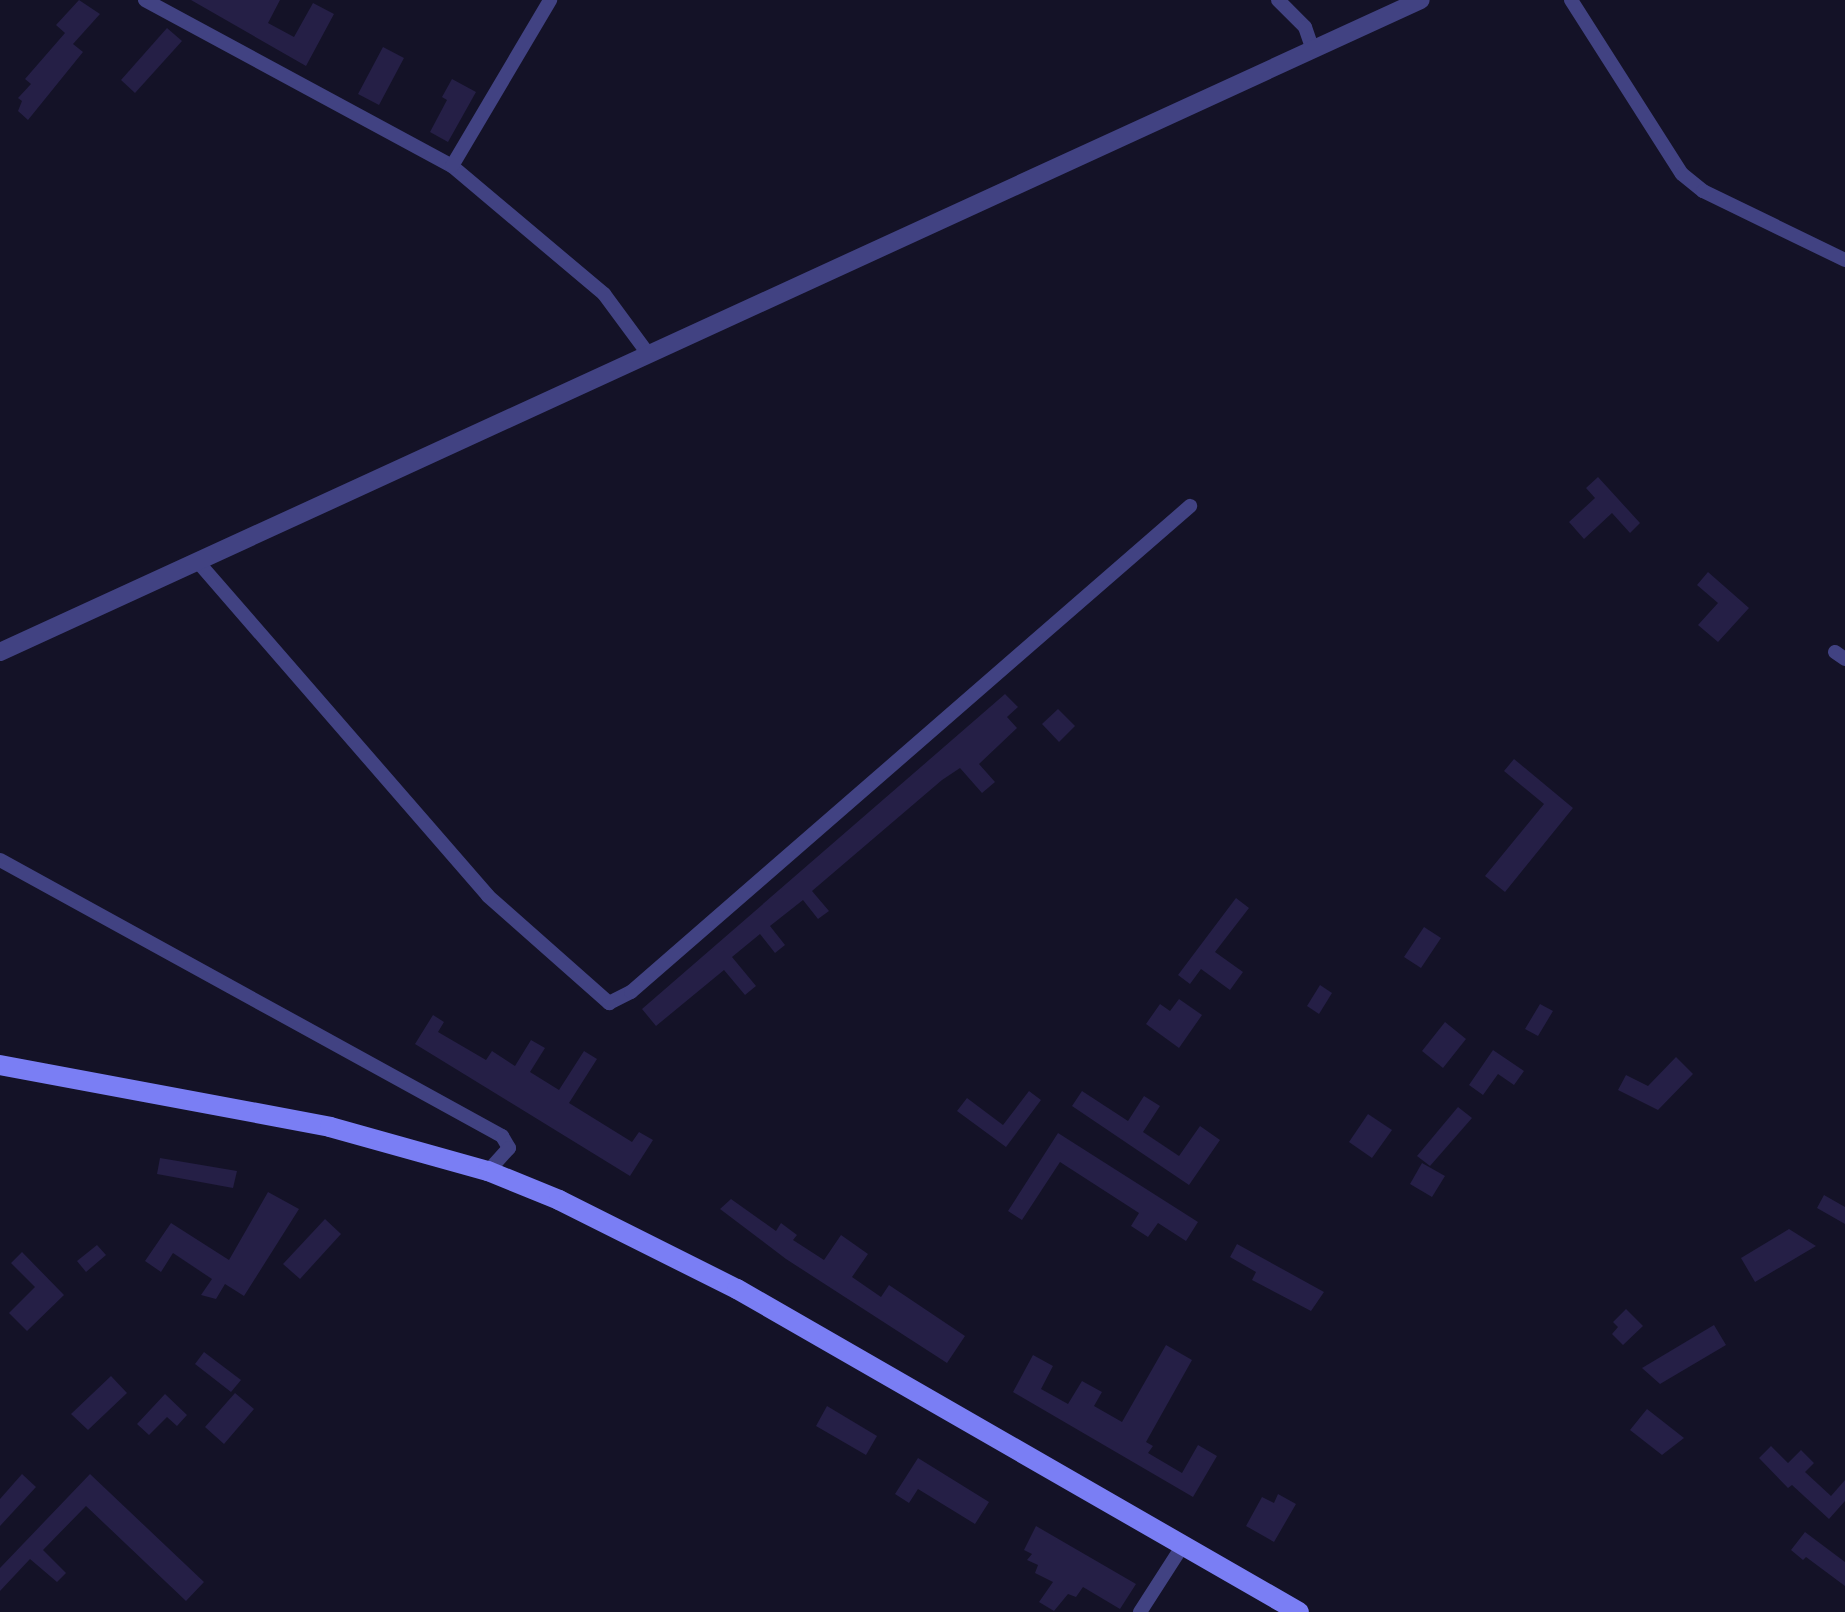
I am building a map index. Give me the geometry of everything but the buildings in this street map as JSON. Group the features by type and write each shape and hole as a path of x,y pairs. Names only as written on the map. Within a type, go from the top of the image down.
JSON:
{"main road":[{"path":"0,1065 330,1127 488,1171 559,1200 737,1289 1299,1612"}],"street":[{"path":"145,0 452,166 604,294 649,355"},
{"path":"452,166 550,0"},
{"path":"1278,0 1305,27 1313,50"},
{"path":"0,652 1421,0"},
{"path":"1571,0 1682,174 1703,191 1845,260"},
{"path":"198,562 488,896 609,1003 643,982 1190,506"},
{"path":"0,860 502,1136 509,1148 488,1171"},
{"path":"1140,1612 1183,1545"}]}
